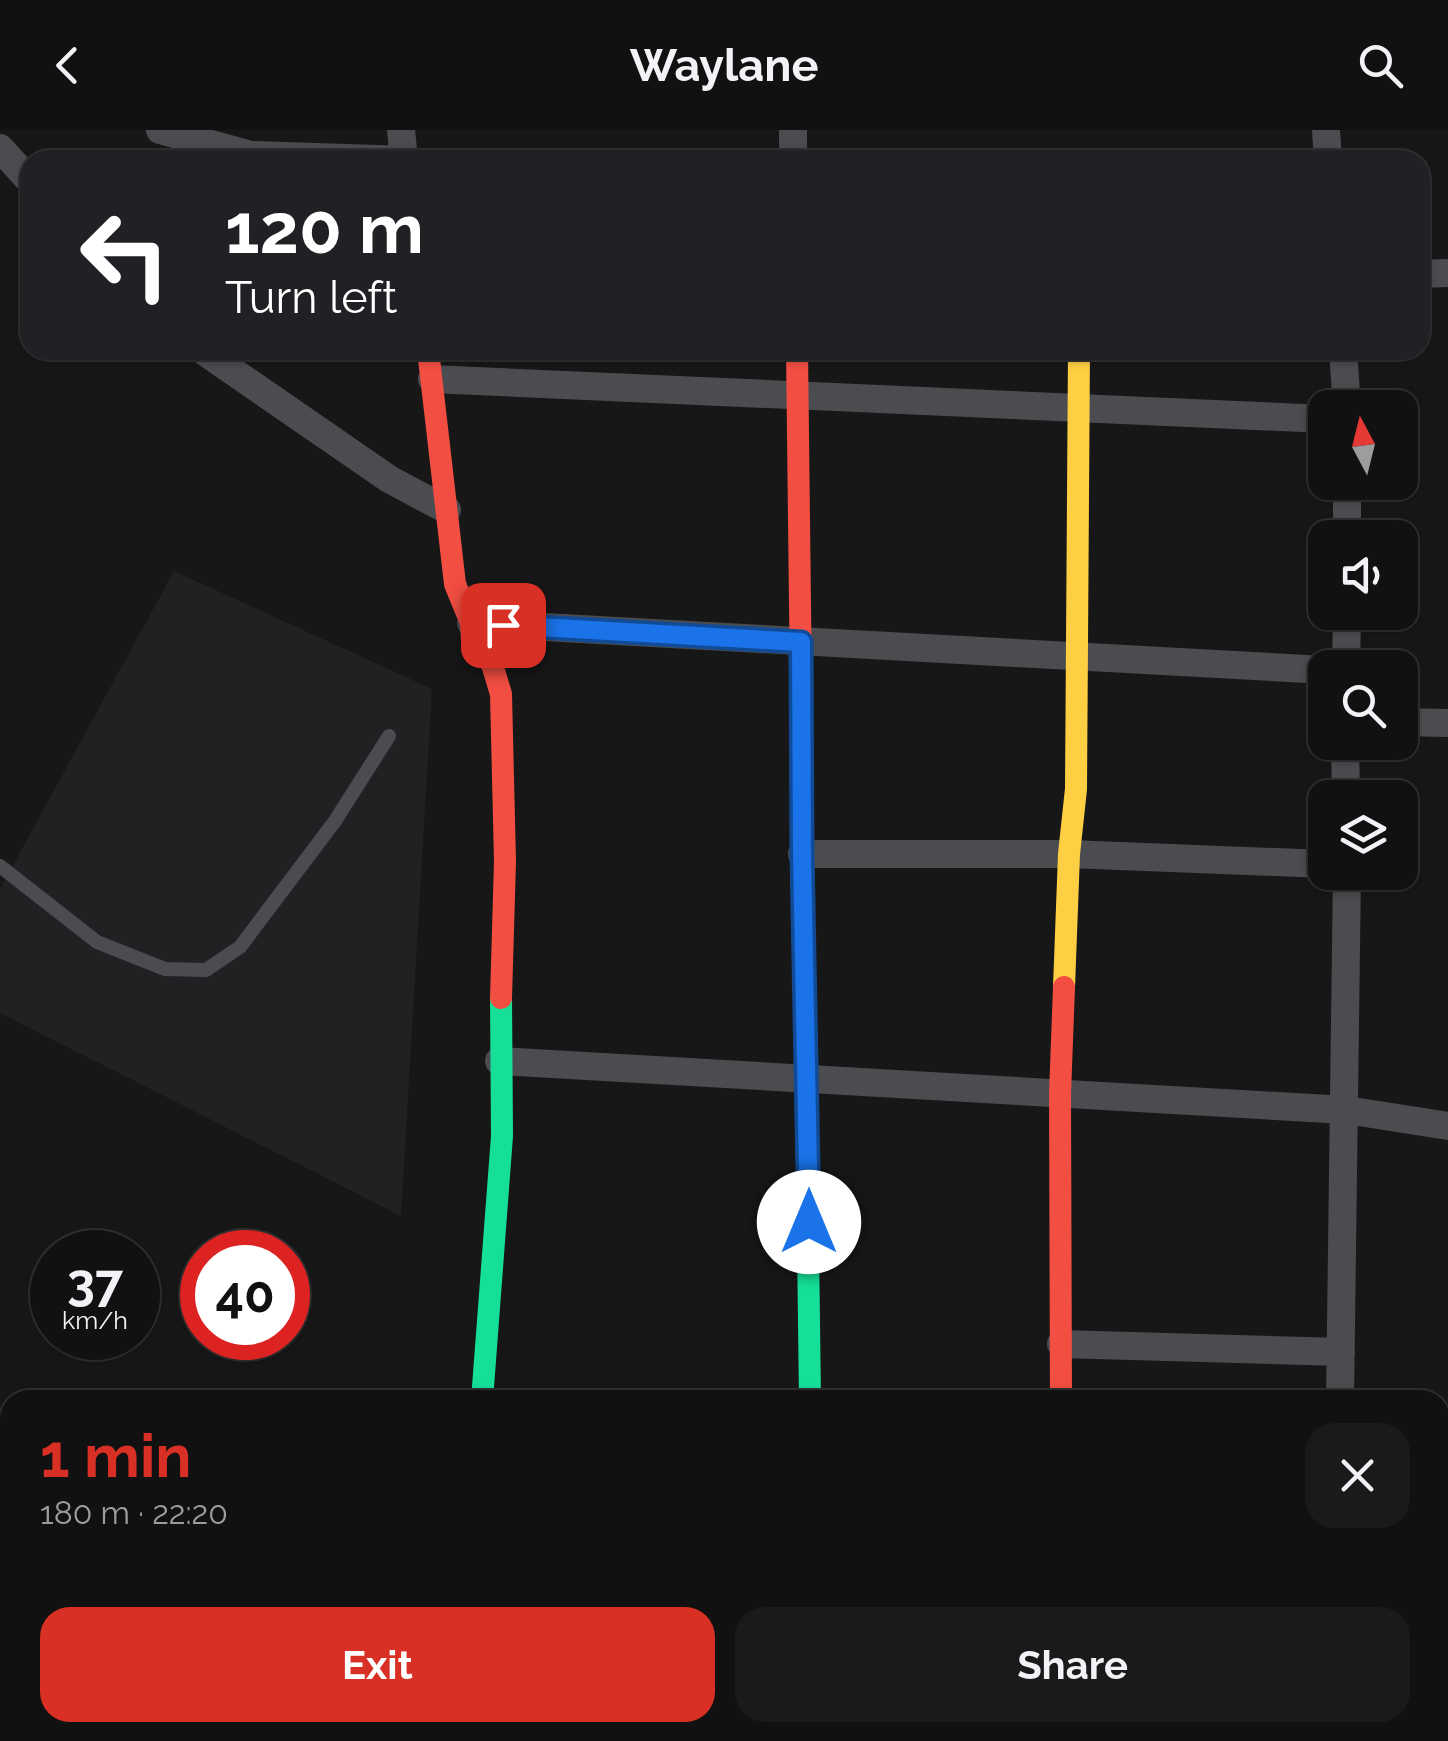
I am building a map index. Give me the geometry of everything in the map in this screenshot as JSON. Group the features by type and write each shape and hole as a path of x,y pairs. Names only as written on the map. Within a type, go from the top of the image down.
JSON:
{"street":[{"path":"160,130 234,150"},
{"path":"0,148 20,170"},
{"path":"216,360 389,479 446,510"},
{"path":"429,360 455,584 471,623 472,641 492,664 502,694 504,728 505,861 498,1061 502,1136 483,1390"},
{"path":"797,360 810,1390"},
{"path":"1062,1390 1060,1094 1069,854 1076,789 1079,360"},
{"path":"1344,360 1346,390"},
{"path":"432,379 1308,419"},
{"path":"471,623 1308,669"},
{"path":"1418,722 1448,723"},
{"path":"802,854 1069,854 1308,863"},
{"path":"1340,1390 1347,890"},
{"path":"498,1061 1346,1110 1448,1126"},
{"path":"1061,1344 1341,1352"}],"lane":[{"path":"0,866 97,942 165,969 206,970 240,947 335,821 389,736"}],"shaded area":[{"path":"174,571 432,689 401,1216 0,1013 0,889"}],"traffic: fast":[{"path":"802,774 810,1390"},
{"path":"483,1390 502,1136 501,998"}],"traffic: slow":[{"path":"1064,987 1069,854 1076,789 1079,360"}],"traffic: jam":[{"path":"429,360 455,584 471,623 472,641 492,664 501,694 505,861 501,998"},
{"path":"797,360 802,774"},
{"path":"1061,1390 1060,1094 1064,987"}],"route":[{"path":"503,625 801,642 809,1222"}]}
